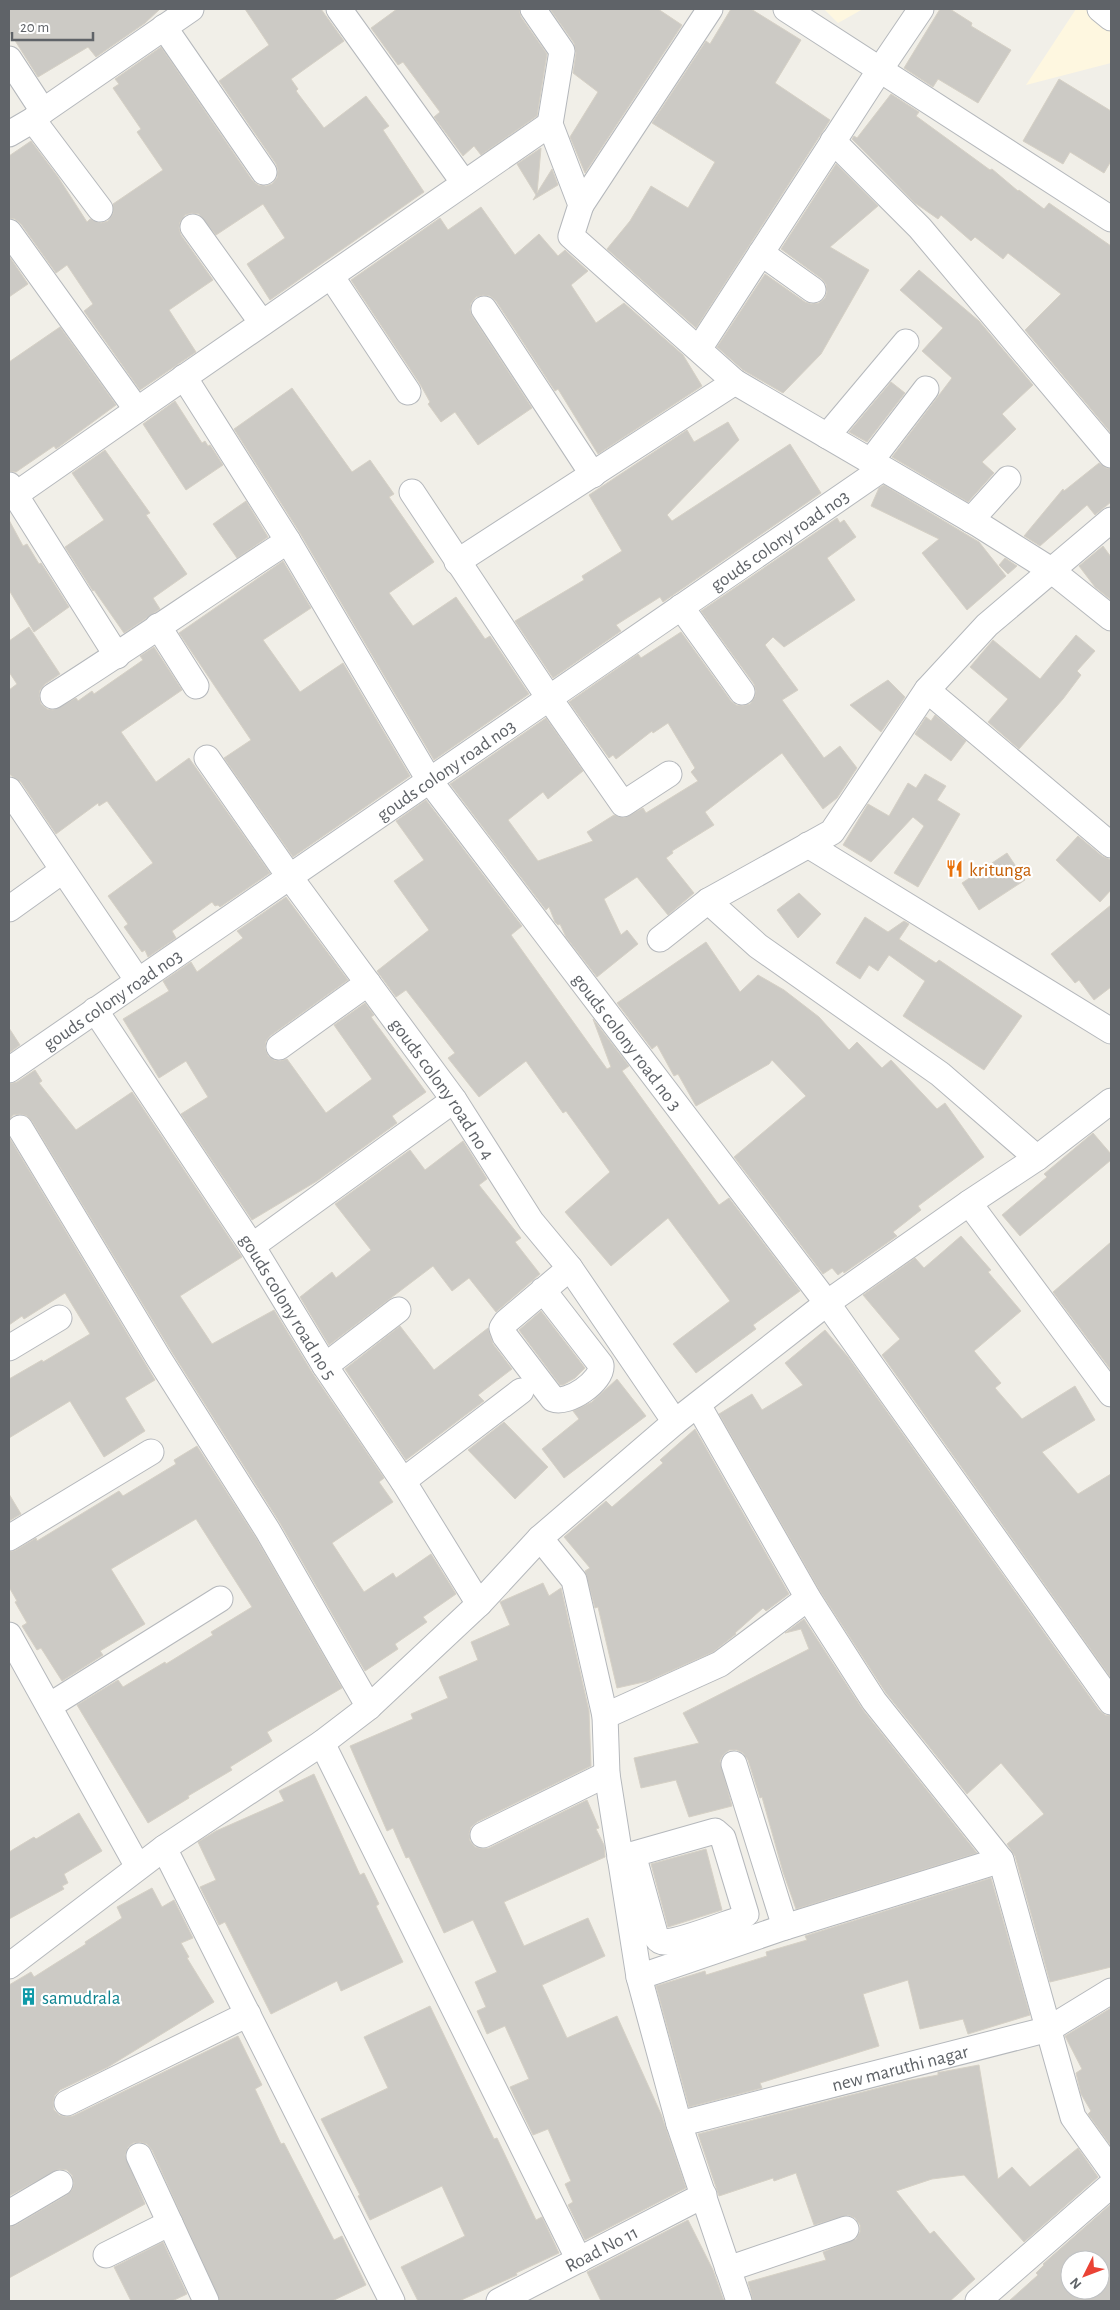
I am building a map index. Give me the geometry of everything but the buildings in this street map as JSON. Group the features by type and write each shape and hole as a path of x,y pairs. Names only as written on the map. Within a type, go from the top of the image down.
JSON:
{"street":[{"path":"9,134 191,9"},
{"path":"339,9 464,183"},
{"path":"533,9 562,51 550,124 581,205"},
{"path":"710,9 581,205 571,236 735,382 971,520 1050,570 1111,618"},
{"path":"786,9 879,71 1111,219"},
{"path":"699,349 833,141 921,9"},
{"path":"1100,9 1111,18"},
{"path":"164,27 264,172"},
{"path":"9,59 38,115 100,209"},
{"path":"117,656 12,490 137,410 550,124"},
{"path":"833,141 920,228 1111,455"},
{"path":"193,227 262,323"},
{"path":"9,232 137,410"},
{"path":"761,253 813,290"},
{"path":"330,276 408,392"},
{"path":"484,309 593,475"},
{"path":"827,436 906,342"},
{"name":"gouds colony road no 3","path":"184,377 288,541 429,780 827,1303 1111,1702"},
{"path":"457,562 735,382"},
{"name":"gouds colony road no3","path":"9,1070 681,607 876,465 926,389"},
{"path":"971,520 1008,479"},
{"path":"412,492 548,698 623,804 669,774"},
{"path":"660,939 708,902 832,832 927,690 987,626 1050,570 1111,520"},
{"path":"53,696 117,656 158,626 288,541"},
{"path":"681,607 742,692"},
{"path":"158,626 196,686"},
{"path":"927,690 1111,846"},
{"name":"gouds colony road no 4","path":"207,758 289,876 454,1100 531,1221 570,1268 675,1422"},
{"path":"11,799 138,981"},
{"path":"808,845 1111,1031"},
{"path":"9,909 62,871"},
{"path":"708,902 758,946 940,1074 1037,1158"},
{"path":"279,1047 368,983"},
{"name":"gouds colony road no 5","path":"95,1010 252,1246 324,1366 403,1481 479,1604"},
{"path":"252,1246 454,1100"},
{"path":"9,1966 164,1848 322,1742 369,1707 479,1604 540,1538 675,1422 827,1303 969,1202 1037,1158 1111,1102"},
{"path":"20,1128 158,1357 268,1531 369,1707"},
{"path":"969,1202 1111,1394"},
{"path":"544,1290 601,1365 602,1371 599,1378 569,1400 560,1401 553,1399 505,1336 502,1328 506,1322 570,1268"},
{"path":"324,1366 398,1310"},
{"path":"576,1333 602,1315"},
{"path":"9,1348 59,1318"},
{"path":"403,1481 521,1391"},
{"path":"698,1405 808,1598 874,1701 1001,1860 1073,2117 1111,2170"},
{"path":"9,1538 151,1452"},
{"path":"540,1538 574,1580 606,1716 607,1774 627,1856 656,1937 682,1950 785,1927 1001,1860"},
{"path":"606,1716 720,1664 808,1598"},
{"path":"49,1706 220,1599"},
{"path":"9,1635 138,1867"},
{"path":"322,1742 579,2260"},
{"path":"734,1764 785,1927"},
{"path":"483,1835 607,1774"},
{"path":"627,1856 715,1831 720,1833 746,1914 639,1977"},
{"path":"164,1848 392,2301"},
{"path":"627,1856 639,1977 679,2124 739,2301"},
{"name":"new maruthi nagar","path":"679,2124 1048,2029 1111,1990"},
{"path":"67,2103 248,2014"},
{"path":"139,2156 206,2301"},
{"path":"9,2213 60,2183"},
{"path":"978,2301 1111,2185"},
{"name":"Road No 11","path":"499,2301 704,2195"},
{"path":"106,2255 170,2223"},
{"path":"728,2269 846,2230"}],"shaded area":[{"path":"824,9 863,9 838,23"},
{"path":"1076,9 1111,9 1111,63 1026,85"}],"place":[{"name":"kritunga","path":"955,869"},
{"name":"samudrala","path":"28,1997"}]}
